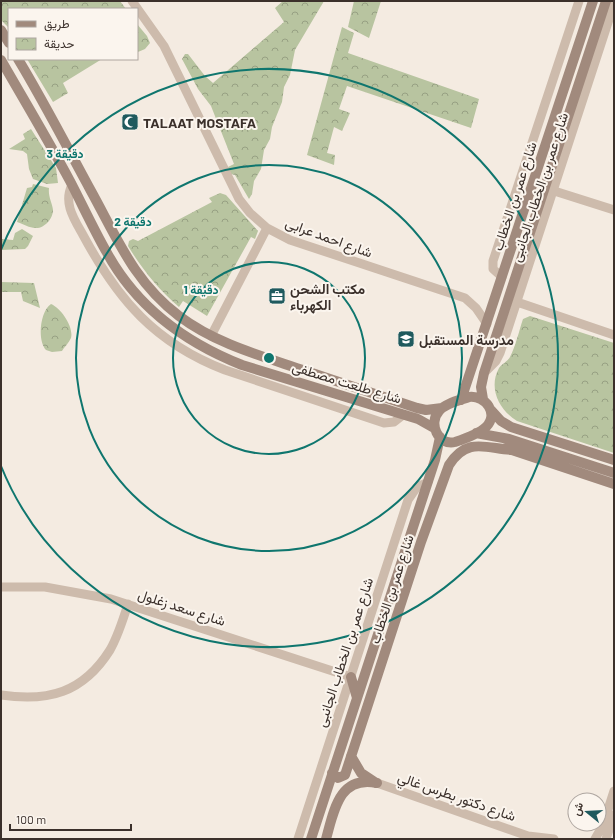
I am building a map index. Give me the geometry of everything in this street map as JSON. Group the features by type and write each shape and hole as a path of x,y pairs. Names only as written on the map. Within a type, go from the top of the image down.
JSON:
{"street":[{"name":"شارع عمر بن الخطاب الجانبى","path":"502,277 493,269 493,261 579,1"},
{"name":"شارع عمر بن الخطاب","path":"461,400 593,1"},
{"name":"شارع عمر بن الخطاب","path":"483,399 481,387 484,373 548,190 606,1"},
{"name":"شارع عمر بن الخطاب الجانبى","path":"484,373 496,361 500,353 517,302 548,190 614,4"},
{"name":"شارع احمد عرابى","path":"138,9 164,46 236,194 250,213 267,228 290,240 464,298 476,308 487,324"},
{"path":"585,26 597,30"},
{"path":"1,30 8,41"},
{"name":"شارع طلعت مصطفى","path":"1,60 72,185 106,252 135,294 162,320 185,337 215,354 242,365 403,414 418,419 434,428"},
{"name":"شارع طلعت مصطفى","path":"19,60 49,112 115,239 131,266 148,288 170,309 193,326 246,351 417,408 426,410 442,408"},
{"path":"72,185 68,194 68,204 105,274 120,296 138,315 176,346 208,364 384,423 394,422 403,414"},
{"path":"548,190 614,210"},
{"path":"212,336 267,228"},
{"path":"517,302 614,335"},
{"path":"327,391 330,379"},
{"path":"491,410 491,418 487,426 476,433 454,442 446,441 440,437 434,428 436,414 442,408 474,396 483,399 501,421 511,428 614,460"},
{"path":"476,433 509,439 614,474"},
{"name":"شارع عمر بن الخطاب","path":"311,839 437,454 440,437"},
{"path":"464,438 486,440 614,484"},
{"name":"شارع عمر بن الخطاب","path":"332,773 338,778 343,777 352,756 421,542 449,465 457,455 474,446 486,446 512,450"},
{"name":"شارع عمر بن الخطاب الجانبى","path":"298,839 408,500 417,487 428,482"},
{"name":"شارع سعد زغلول","path":"1,586 45,587 128,604 351,677"},
{"path":"1,695 34,698 48,696 66,690 86,678 99,665 110,650 128,604"},
{"path":"351,677 357,698"},
{"path":"352,756 361,772 377,783"},
{"path":"326,839 337,803 343,793 357,784 367,782 377,783"},
{"name":"شارع دكتور بطرس غالي","path":"377,783 530,837 554,839"},
{"path":"595,839 603,825 614,791"},
{"path":"606,839 614,815"}],"green space":[{"path":"1,1 120,1 125,8 8,8 8,27 1,20"},
{"path":"283,1 324,1 295,50 290,75 284,87 282,102 272,127 270,139 264,150 261,169 254,181 252,194 249,199 235,175 231,174 228,167 234,164 211,106 198,89 182,59 185,54 188,54 205,76 213,83 284,22 275,8"},
{"path":"354,1 381,1 369,38 348,27"},
{"path":"138,25 147,36 150,43 145,49 138,52"},
{"path":"342,27 354,33 348,53 479,99 471,128 347,86 339,109 350,113 342,131 334,127 327,153 335,155 334,165 307,155"},
{"path":"28,60 100,60 63,83 68,93 53,102"},
{"path":"31,129 56,168 58,183 47,184 33,179 29,169 27,154 23,151 9,149 25,139 23,134"},
{"path":"33,184 49,188 53,210 50,220 42,227 38,228 17,222 27,188 32,187"},
{"path":"220,193 226,195 258,231 255,239 251,237 207,316 183,301 179,307 151,278 128,246 129,241 133,239 138,241 212,202 209,198"},
{"path":"22,229 33,236 25,249 1,250 1,239 13,240 15,233"},
{"path":"1,282 34,283 40,308 23,301 21,292 1,292"},
{"path":"51,304 59,309 63,314 71,329 71,338 62,351 52,352 46,350 41,340 42,319 47,308"},
{"path":"530,316 614,343 614,453 517,421 500,405 495,391 496,376 499,368 510,357 523,319"}],"place":[{"name":"TALAAT MOSTAFA","path":"130,122"},
{"name":"مكتب الشحن الكهرباء","path":"277,296"},
{"name":"مدرسة المستقبل","path":"406,339"}]}
